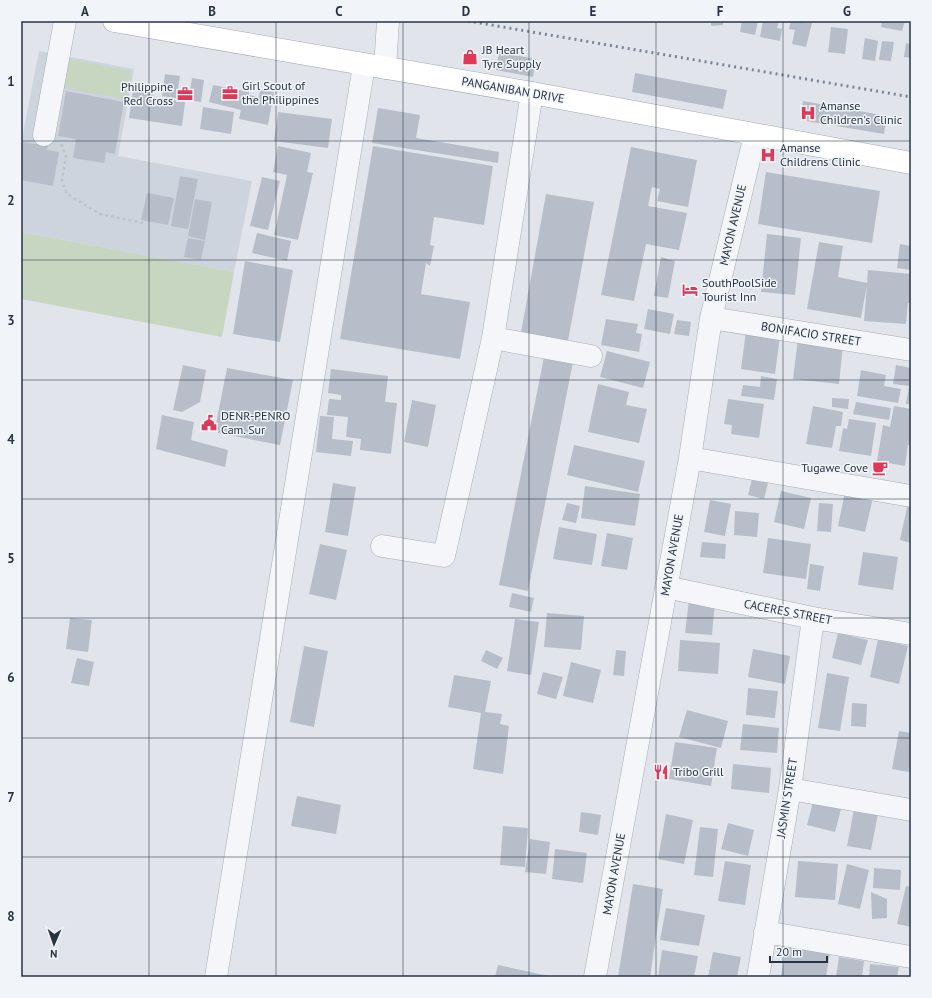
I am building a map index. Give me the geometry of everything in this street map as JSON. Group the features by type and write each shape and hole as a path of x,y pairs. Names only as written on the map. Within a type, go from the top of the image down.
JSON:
{"main road":[{"name":"PANGANIBAN DRIVE","path":"114,21 532,93 911,163"}],"street":[{"path":"44,135 65,21"},
{"path":"216,977 375,66 388,21"},
{"path":"382,546 444,556 493,338 532,93"},
{"name":"MAYON AVENUE","path":"595,977 690,458 712,318 755,135"},
{"name":"BONIFACIO STREET","path":"712,318 911,350"},
{"path":"493,338 591,356"},
{"path":"690,458 911,496"},
{"name":"CACERES STREET","path":"666,587 813,618 911,634"},
{"name":"JASMIN STREET","path":"758,977 790,789 813,618"},
{"path":"790,789 911,810"},
{"path":"765,932 911,957"}],"path":[{"path":"44,135 47,139 61,144 64,149 66,156 62,181 67,194 100,214 143,223"}],"shaded area":[{"path":"39,51 134,69 118,156 252,181 234,272 21,232 21,144"}],"green space":[{"path":"68,59 131,71 126,99 63,88"},
{"path":"21,232 234,272 222,337 21,299"}],"building":[{"path":"711,21 723,21 723,25 711,26"},
{"path":"742,21 758,21 755,35 740,32"},
{"path":"763,21 779,21 777,28 782,29 780,41 760,37"},
{"path":"791,21 812,23 806,47 792,44 795,30 789,29"},
{"path":"882,21 905,21 902,31 881,27"},
{"path":"831,27 848,29 845,54 828,52"},
{"path":"865,38 878,41 875,61 862,59"},
{"path":"882,41 894,42 891,61 879,60"},
{"path":"906,43 911,44 911,58 904,57"},
{"path":"499,52 536,59 533,77 496,70"},
{"path":"635,73 727,90 723,109 632,92"},
{"path":"165,74 180,76 178,89 190,91 192,78 204,80 201,102 162,96"},
{"path":"134,84 154,87 153,97 185,102 182,126 129,118"},
{"path":"213,85 249,92 249,95 259,97 260,90 274,92 268,125 239,119 241,110 209,102"},
{"path":"66,91 124,102 115,154 106,152 104,163 73,158 76,139 58,136"},
{"path":"803,101 887,116 884,134 800,120"},
{"path":"203,107 234,112 231,134 200,129"},
{"path":"378,108 420,115 416,138 499,152 498,163 372,143"},
{"path":"278,112 332,119 328,148 274,141"},
{"path":"23,142 48,146 47,150 59,152 53,186 21,180 21,154"},
{"path":"278,146 311,153 307,172 313,173 298,240 274,235 287,175 273,172"},
{"path":"373,146 493,166 484,225 434,217 430,245 434,246 430,266 426,263 421,294 470,302 460,359 340,339"},
{"path":"631,147 697,160 688,207 657,201 660,189 652,187 648,206 687,213 679,250 646,244 634,301 601,295"},
{"path":"766,172 880,191 872,243 758,224"},
{"path":"180,176 198,179 188,229 171,226"},
{"path":"262,177 280,181 268,230 250,226"},
{"path":"147,193 174,198 168,225 141,220"},
{"path":"546,194 594,202 567,346 520,338"},
{"path":"195,199 212,202 205,240 188,236"},
{"path":"257,233 291,241 287,261 252,253"},
{"path":"767,234 801,238 795,295 761,292"},
{"path":"188,238 205,241 201,260 184,257"},
{"path":"819,242 843,246 838,277 867,283 868,270 911,274 911,303 908,303 906,324 864,321 867,285 861,318 807,309"},
{"path":"900,244 911,246 911,270 897,268"},
{"path":"661,257 675,261 668,298 654,296"},
{"path":"245,261 293,270 280,342 233,334"},
{"path":"648,309 674,314 670,334 644,329"},
{"path":"606,319 638,324 636,333 642,334 639,352 601,345"},
{"path":"677,320 691,322 689,336 674,334"},
{"path":"746,331 780,336 775,374 741,369"},
{"path":"798,339 843,345 839,384 793,379"},
{"path":"607,351 650,362 643,388 600,377"},
{"path":"544,357 573,362 528,591 499,585"},
{"path":"183,365 206,370 200,402 182,412 173,410"},
{"path":"896,365 911,368 911,404 906,404 909,386 893,384"},
{"path":"227,368 293,380 280,445 218,433 216,424"},
{"path":"331,369 388,376 385,402 397,403 391,454 360,450 361,439 346,437 348,417 327,415 329,399 341,400 341,395 328,393"},
{"path":"861,370 886,375 884,386 901,389 898,403 857,396"},
{"path":"761,376 777,379 774,400 741,396 743,385 760,387"},
{"path":"598,384 629,392 626,405 647,409 639,443 588,432"},
{"path":"832,398 849,399 848,409 832,407"},
{"path":"728,399 764,404 759,438 731,434 732,425 724,424"},
{"path":"412,400 436,405 428,447 404,442"},
{"path":"856,402 891,408 889,420 853,414"},
{"path":"813,406 843,412 841,426 836,426 832,448 806,444"},
{"path":"894,406 911,409 911,445 908,445 905,466 877,461 883,425 890,427"},
{"path":"162,415 194,422 191,440 228,450 225,467 156,449"},
{"path":"320,416 334,417 332,439 353,441 351,456 316,452"},
{"path":"849,419 876,423 871,456 839,451 843,428 847,429"},
{"path":"574,445 645,461 638,492 567,475"},
{"path":"754,471 770,475 764,499 748,495"},
{"path":"333,483 356,487 348,536 325,532"},
{"path":"585,486 640,494 635,526 581,518"},
{"path":"781,491 811,498 804,529 774,522"},
{"path":"845,492 873,498 865,532 838,526"},
{"path":"710,500 731,504 725,536 704,532"},
{"path":"567,503 580,506 576,523 562,520"},
{"path":"819,503 833,504 831,532 817,531"},
{"path":"908,503 911,504 911,543 900,540"},
{"path":"735,511 759,513 757,537 734,535"},
{"path":"559,527 597,534 592,565 553,559"},
{"path":"607,533 633,538 627,570 601,566"},
{"path":"768,538 811,544 806,579 763,573"},
{"path":"702,542 726,544 725,559 700,557"},
{"path":"320,544 347,550 336,600 309,594"},
{"path":"863,552 898,557 893,590 858,585"},
{"path":"810,564 824,566 820,591 807,589"},
{"path":"512,593 534,598 531,612 509,607"},
{"path":"689,600 715,603 712,635 685,633"},
{"path":"547,613 584,616 581,650 544,647"},
{"path":"70,618 92,620 88,652 66,649"},
{"path":"515,619 539,622 531,675 507,671"},
{"path":"838,633 868,640 861,665 832,658"},
{"path":"878,639 908,646 899,684 870,677"},
{"path":"680,640 720,643 718,674 678,671"},
{"path":"304,646 328,651 314,727 290,722"},
{"path":"753,649 790,656 785,684 748,677"},
{"path":"486,650 503,658 497,669 481,661"},
{"path":"616,650 626,651 624,676 613,675"},
{"path":"77,658 94,662 89,686 71,683"},
{"path":"571,662 601,670 593,703 563,696"},
{"path":"543,672 563,677 556,699 537,694"},
{"path":"827,673 849,677 840,731 818,728"},
{"path":"454,675 491,681 485,712 502,714 500,724 509,726 503,774 473,769 481,713 448,707"},
{"path":"748,688 778,691 775,718 746,715"},
{"path":"852,703 867,704 866,727 851,726"},
{"path":"687,710 728,721 721,748 679,737"},
{"path":"743,724 779,728 777,753 740,750"},
{"path":"899,731 911,733 911,761 909,772 892,769"},
{"path":"675,742 717,748 711,786 669,779"},
{"path":"733,764 771,768 769,793 731,789"},
{"path":"297,796 341,805 336,834 291,826"},
{"path":"813,802 841,809 835,832 807,825"},
{"path":"854,809 878,814 871,850 847,846"},
{"path":"581,812 601,815 598,835 579,832"},
{"path":"666,814 693,820 684,864 658,859"},
{"path":"728,823 754,830 748,856 721,849"},
{"path":"503,826 528,828 525,867 500,865"},
{"path":"700,827 718,829 713,877 694,875"},
{"path":"530,839 550,842 546,874 525,872"},
{"path":"555,849 587,853 583,883 552,879"},
{"path":"725,861 751,865 745,905 718,901"},
{"path":"798,861 838,864 835,900 795,897"},
{"path":"847,864 869,870 860,909 838,904"},
{"path":"874,868 901,870 900,890 873,888"},
{"path":"633,884 663,889 650,977 618,977"},
{"path":"906,886 911,887 911,927 897,924"},
{"path":"871,892 887,899 887,918 872,919"},
{"path":"666,908 705,915 699,946 660,940"},
{"path":"786,946 830,953 826,977 781,977"},
{"path":"662,950 698,956 694,977 658,977"},
{"path":"713,952 741,957 737,977 708,977"},
{"path":"839,957 864,961 862,977 836,977"},
{"path":"870,964 899,967 897,977 869,977"},
{"path":"498,965 549,976 549,977 495,977"}],"railway":[{"path":"468,21 911,97"}],"place":[{"name":"JB Heart Tyre Supply","path":"470,57"},
{"name":"Girl Scout of the Philippines","path":"230,93"},
{"name":"Philippine Red Cross","path":"185,94"},
{"name":"Amanse Children's Clinic","path":"808,113"},
{"name":"Amanse Childrens Clinic","path":"768,155"},
{"name":"SouthPoolSide Tourist Inn","path":"690,290"},
{"name":"DENR-PENRO Cam. Sur","path":"209,423"},
{"name":"Tugawe Cove","path":"880,468"},
{"name":"Tribo Grill","path":"661,772"}]}
